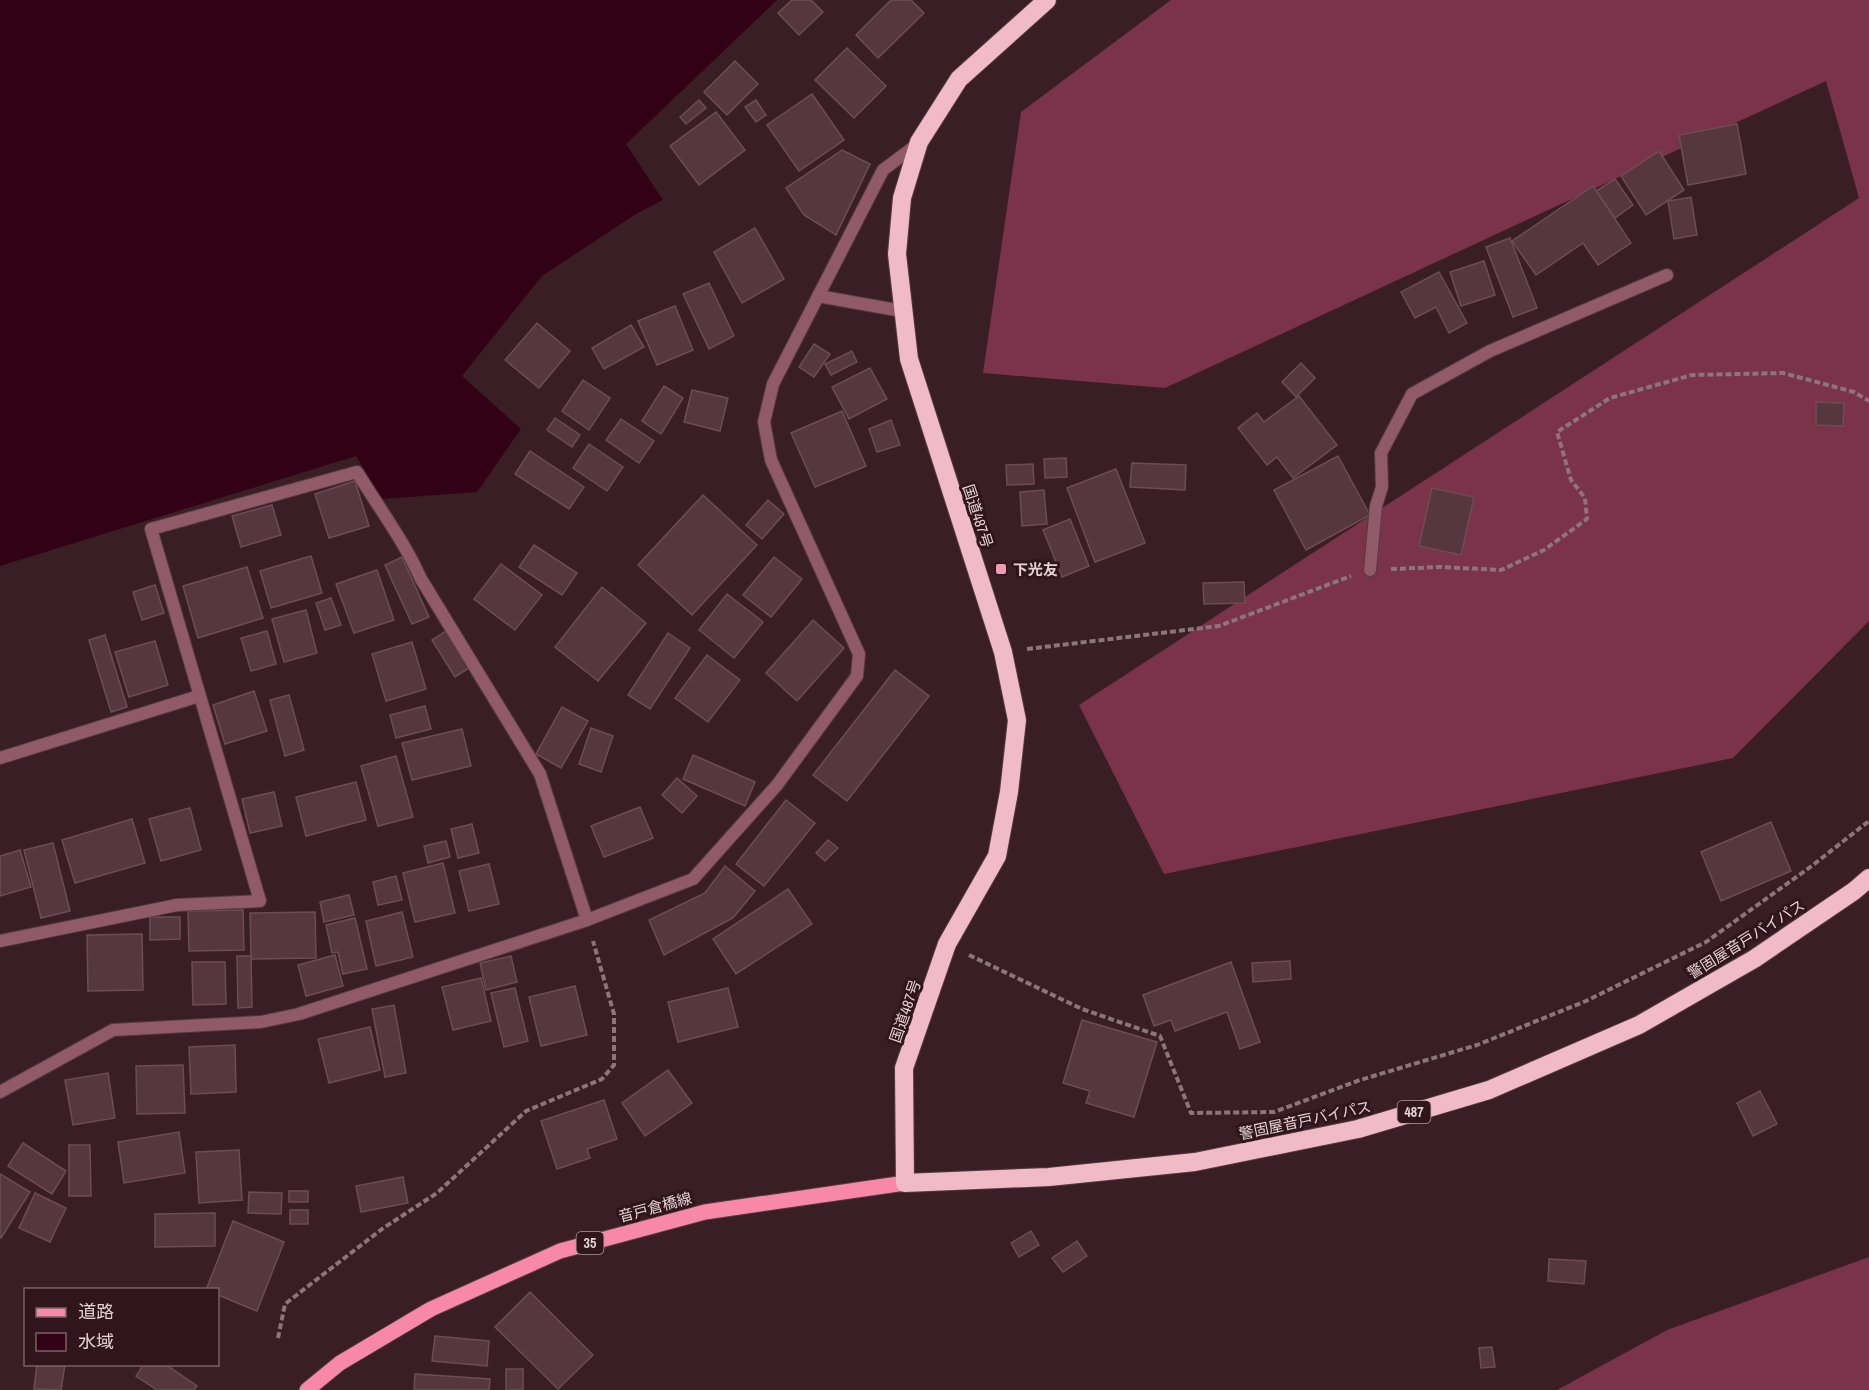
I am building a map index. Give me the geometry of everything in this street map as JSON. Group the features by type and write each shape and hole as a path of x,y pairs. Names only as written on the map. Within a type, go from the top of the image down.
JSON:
{"highway":[{"name":"国道487号","path":"905,1183 904,1068 947,944 997,856 1009,792 1017,720 1003,652 909,359 897,254 902,198 919,142 959,79 1047,0"},
{"name":"警固屋音戸バイパス","path":"905,1183 1049,1177 1195,1162 1358,1129 1489,1090 1639,1025 1754,959 1854,891 1869,878"}],"main road":[{"name":"音戸倉橋線","path":"307,1390 340,1363 431,1309 560,1251 705,1212 905,1183"}],"street":[{"path":"0,1092 113,1030 261,1023 299,1014 587,920 693,879 777,785 857,676 859,654 771,460 764,422 773,384 883,170 919,142"},
{"path":"1370,570 1376,506 1382,487 1381,453 1412,394 1490,351 1667,275"},
{"path":"818,296 902,311"},
{"path":"0,941 177,905 260,901 151,529 357,472 385,519 408,549 421,579 540,774 587,920"},
{"path":"0,758 199,696"}],"path":[{"path":"1003,652 1219,626 1370,570 1440,567 1501,570 1544,550 1587,519 1585,498 1571,480 1557,432 1611,398 1692,375 1783,373 1854,392 1869,401"},
{"path":"947,944 1082,1009 1160,1036 1191,1113 1274,1112 1360,1080 1477,1045 1586,1001 1666,962 1706,942 1813,865 1869,820"},
{"path":"279,1338 285,1304 382,1229 437,1193 526,1111 602,1079 614,1065 614,1014 587,920"}],"shaded area":[{"path":"1171,0 1869,0 1869,621 1733,758 1164,874 1079,705 1859,198 1826,81 1165,388 983,373 1021,112"},
{"path":"1869,1257 1869,1390 1557,1390 1667,1330"}],"water":[{"path":"0,0 777,0 626,144 663,200 636,214 542,276 462,376 521,429 477,492 382,499 356,456 0,566"}],"building":[{"path":"792,0 811,0 823,12 799,35 778,13"},
{"path":"891,0 911,0 924,13 878,58 856,35"},
{"path":"847,48 886,86 854,118 815,80"},
{"path":"735,61 758,84 727,115 704,92"},
{"path":"812,94 844,140 799,171 767,125"},
{"path":"699,100 706,108 686,124 680,117"},
{"path":"756,100 766,115 756,122 745,107"},
{"path":"716,112 745,150 699,185 670,146"},
{"path":"1737,124 1746,174 1688,185 1679,135"},
{"path":"842,150 870,164 836,235 804,215 786,188"},
{"path":"1659,151 1684,190 1646,215 1621,176"},
{"path":"1615,179 1633,205 1615,218 1596,191"},
{"path":"1593,186 1631,243 1598,265 1583,243 1536,275 1512,241"},
{"path":"1691,197 1697,235 1674,239 1668,201"},
{"path":"755,228 784,279 742,303 714,252"},
{"path":"1510,238 1537,308 1513,317 1486,247"},
{"path":"1484,261 1495,295 1461,306 1450,272"},
{"path":"1439,272 1467,323 1449,333 1436,307 1415,318 1401,292"},
{"path":"709,283 734,336 709,349 683,294"},
{"path":"675,306 693,350 657,365 638,321"},
{"path":"537,323 570,351 539,388 505,360"},
{"path":"631,325 644,347 604,369 592,348"},
{"path":"814,344 830,354 814,377 799,367"},
{"path":"852,351 857,362 831,375 825,364"},
{"path":"1301,363 1315,378 1296,397 1282,382"},
{"path":"870,368 887,399 849,419 832,387"},
{"path":"583,380 610,398 589,430 562,411"},
{"path":"664,386 683,398 661,434 642,421"},
{"path":"692,390 728,398 720,431 684,422"},
{"path":"1299,396 1337,445 1293,478 1277,457 1267,465 1238,428 1257,413 1264,422"},
{"path":"1816,402 1844,403 1843,426 1816,425"},
{"path":"842,411 866,466 815,487 791,433"},
{"path":"555,418 580,435 572,447 547,430"},
{"path":"621,419 654,441 639,463 606,440"},
{"path":"891,420 900,445 877,452 869,429"},
{"path":"589,444 623,467 607,491 573,468"},
{"path":"530,451 584,487 569,509 515,474"},
{"path":"1338,456 1370,515 1306,550 1274,490"},
{"path":"1066,458 1067,477 1045,478 1044,459"},
{"path":"1132,463 1186,465 1185,490 1130,487"},
{"path":"1033,464 1034,484 1007,485 1006,465"},
{"path":"1116,469 1145,543 1095,562 1067,488"},
{"path":"355,481 369,526 329,538 315,494"},
{"path":"1432,488 1474,497 1461,555 1419,546"},
{"path":"1044,490 1047,524 1022,526 1020,492"},
{"path":"703,495 757,545 692,615 638,565"},
{"path":"768,500 784,514 762,539 746,525"},
{"path":"272,505 281,535 241,547 232,516"},
{"path":"1070,519 1089,566 1062,577 1043,530"},
{"path":"534,545 577,573 562,595 519,567"},
{"path":"311,556 322,593 271,608 260,571"},
{"path":"402,557 429,617 412,624 385,565"},
{"path":"774,557 802,579 771,617 743,595"},
{"path":"501,564 542,595 515,630 474,599"},
{"path":"247,567 263,618 198,638 183,586"},
{"path":"377,570 394,620 354,633 336,584"},
{"path":"1244,582 1245,603 1204,604 1203,583"},
{"path":"155,585 164,613 142,620 133,592"},
{"path":"602,587 646,623 598,681 555,647"},
{"path":"727,594 763,622 734,658 699,630"},
{"path":"331,598 341,625 325,630 316,603"},
{"path":"306,610 317,653 284,662 272,619"},
{"path":"813,620 844,648 797,701 766,673"},
{"path":"267,631 276,664 251,671 241,638"},
{"path":"446,631 469,668 455,677 432,640"},
{"path":"668,633 690,648 650,709 628,695"},
{"path":"105,635 127,707 111,712 89,640"},
{"path":"155,641 168,685 129,697 115,652"},
{"path":"412,642 426,689 386,701 372,654"},
{"path":"707,655 740,680 708,722 675,698"},
{"path":"895,670 929,696 847,801 813,775"},
{"path":"254,691 267,731 225,744 213,705"},
{"path":"289,695 304,750 285,756 270,700"},
{"path":"425,706 431,729 396,738 390,715"},
{"path":"562,707 588,721 561,768 536,754"},
{"path":"591,728 613,736 601,772 579,764"},
{"path":"462,729 471,766 412,780 402,743"},
{"path":"693,755 755,782 745,806 683,779"},
{"path":"396,756 413,817 378,826 361,766"},
{"path":"677,778 697,796 682,813 662,795"},
{"path":"356,782 366,820 306,836 296,797"},
{"path":"274,792 282,826 250,833 242,799"},
{"path":"786,800 815,823 764,886 736,864"},
{"path":"640,807 653,838 604,857 591,826"},
{"path":"190,808 201,850 161,861 149,819"},
{"path":"132,819 145,863 75,883 62,840"},
{"path":"1771,822 1791,871 1721,901 1701,852"},
{"path":"472,824 479,853 458,858 451,829"},
{"path":"828,840 838,848 825,861 816,853"},
{"path":"446,841 450,857 428,863 424,846"},
{"path":"53,843 70,911 41,918 24,850"},
{"path":"20,850 31,887 0,896 0,856"},
{"path":"443,863 455,913 415,922 403,873"},
{"path":"489,864 499,904 469,911 459,871"},
{"path":"725,866 755,891 733,918 664,955 649,920 705,893"},
{"path":"396,876 402,900 378,905 373,882"},
{"path":"788,889 812,924 736,974 713,939"},
{"path":"349,895 354,915 324,922 320,902"},
{"path":"243,910 244,950 189,951 188,911"},
{"path":"315,912 316,958 251,959 250,913"},
{"path":"402,912 413,957 376,966 366,921"},
{"path":"150,917 180,917 180,939 150,940"},
{"path":"355,918 367,969 343,974 338,952 332,953 326,925"},
{"path":"142,934 143,990 88,991 87,935"},
{"path":"335,955 343,986 306,996 298,965"},
{"path":"237,956 251,956 252,1007 238,1008"},
{"path":"511,956 517,982 486,990 480,963"},
{"path":"1290,961 1291,979 1253,982 1252,963"},
{"path":"192,962 225,962 226,1004 193,1005"},
{"path":"1231,962 1260,1042 1240,1049 1227,1012 1175,1031 1171,1020 1154,1026 1143,995"},
{"path":"481,978 491,1021 453,1030 442,987"},
{"path":"575,986 587,1035 541,1046 529,997"},
{"path":"515,988 528,1041 504,1047 491,993"},
{"path":"728,988 738,1027 678,1042 668,1002"},
{"path":"394,1005 406,1073 385,1077 372,1009"},
{"path":"1082,1020 1157,1042 1134,1117 1086,1103 1090,1091 1063,1083"},
{"path":"370,1027 380,1070 329,1083 318,1039"},
{"path":"235,1045 236,1092 191,1094 189,1047"},
{"path":"183,1065 185,1113 137,1114 136,1066"},
{"path":"668,1070 692,1103 645,1136 622,1103"},
{"path":"108,1073 115,1118 73,1125 65,1080"},
{"path":"1760,1091 1777,1124 1753,1136 1737,1103"},
{"path":"604,1100 617,1139 587,1149 590,1158 557,1169 541,1121"},
{"path":"179,1132 185,1173 124,1183 118,1142"},
{"path":"23,1143 66,1171 52,1194 8,1166"},
{"path":"69,1145 90,1145 91,1196 69,1196"},
{"path":"239,1150 242,1200 199,1203 196,1152"},
{"path":"0,1174 30,1192 1,1238 0,1237"},
{"path":"403,1177 408,1203 361,1212 356,1186"},
{"path":"289,1191 308,1191 308,1202 289,1202"},
{"path":"249,1192 282,1193 281,1214 248,1213"},
{"path":"35,1193 66,1208 50,1242 19,1228"},
{"path":"290,1210 308,1210 308,1224 290,1224"},
{"path":"215,1213 215,1246 155,1247 155,1214"},
{"path":"233,1221 284,1242 257,1311 219,1295 219,1288 207,1288"},
{"path":"1031,1231 1039,1245 1019,1257 1011,1243"},
{"path":"1077,1241 1087,1256 1063,1272 1052,1258"},
{"path":"1549,1259 1586,1261 1584,1284 1548,1281"},
{"path":"530,1292 593,1355 558,1389 495,1327"},
{"path":"435,1336 489,1341 487,1366 432,1361"},
{"path":"1492,1347 1495,1367 1481,1368 1479,1348"},
{"path":"37,1366 65,1366 61,1390 34,1389"},
{"path":"143,1366 168,1366 197,1386 194,1390 157,1390 136,1376"},
{"path":"506,1369 523,1369 523,1390 506,1390"},
{"path":"415,1374 490,1379 489,1390 414,1390"}],"place":[{"name":"下光友","path":"1001,569"}]}
